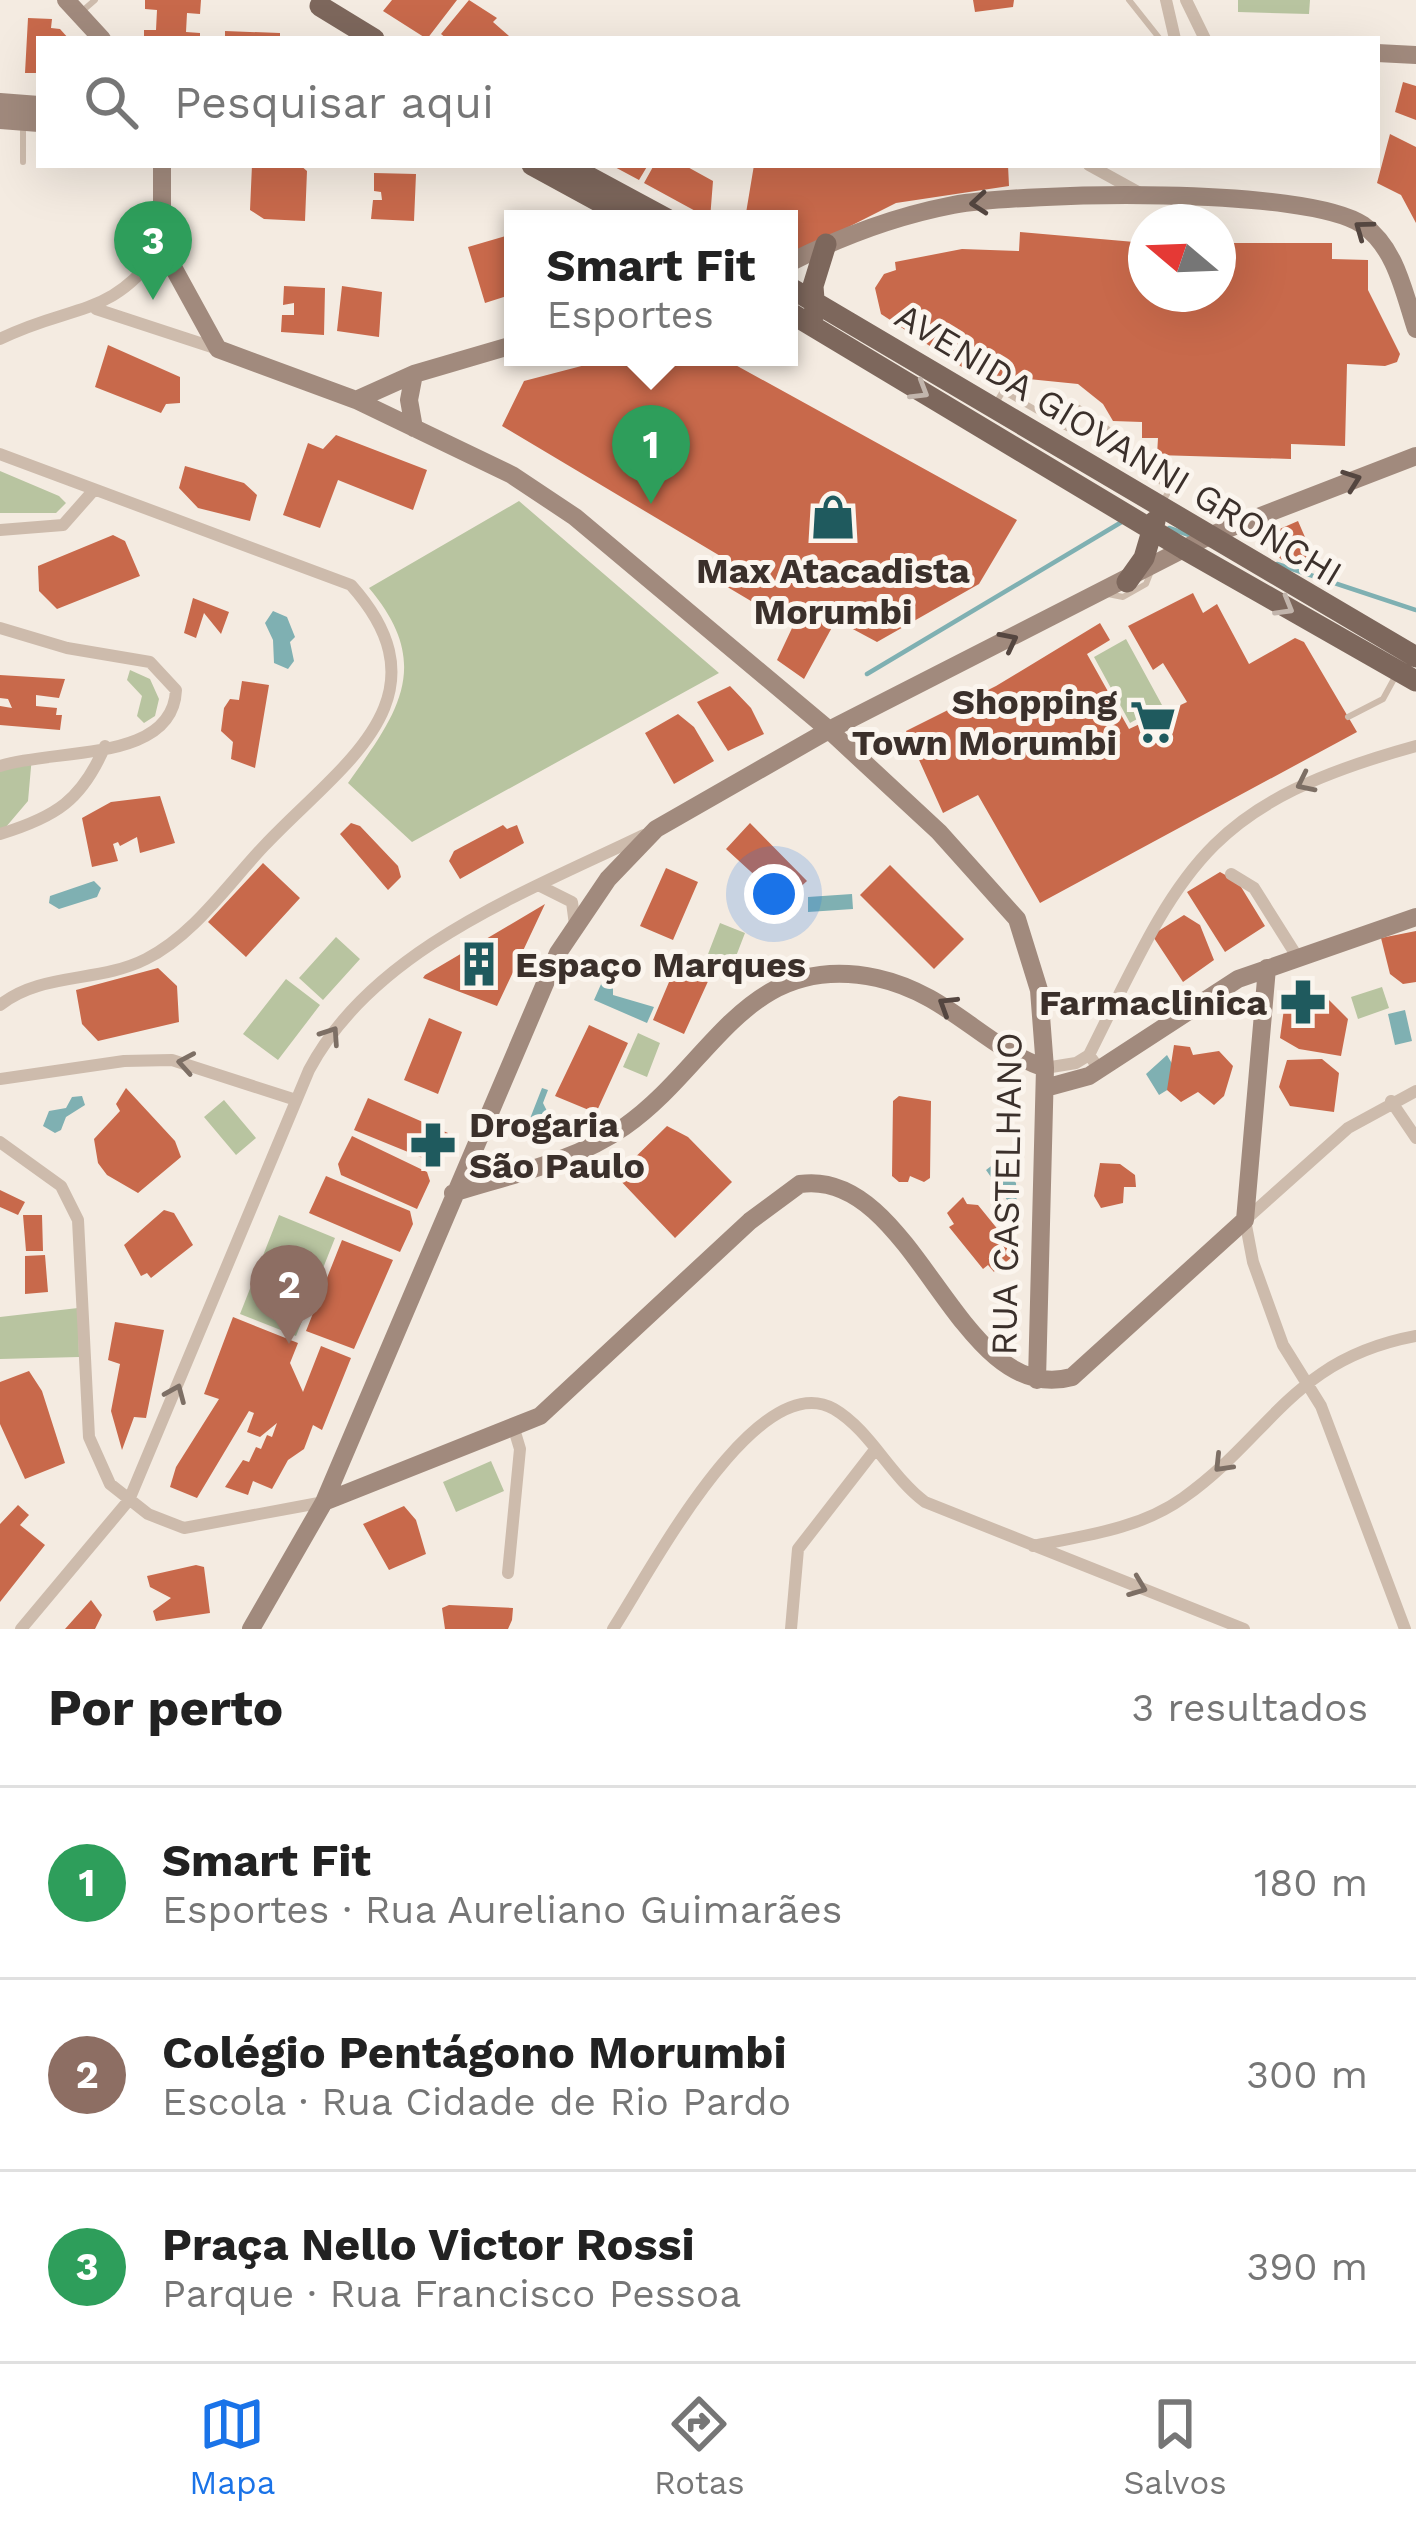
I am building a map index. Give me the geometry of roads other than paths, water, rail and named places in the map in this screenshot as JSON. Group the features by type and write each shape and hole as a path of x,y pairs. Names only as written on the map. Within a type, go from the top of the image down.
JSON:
{"main road":[{"path":"316,3 345,36"},
{"path":"316,3 369,36"},
{"path":"538,168 614,210"},
{"path":"572,168 650,210"},
{"path":"819,331 813,302 818,263 826,244"},
{"name":"AVENIDA GIOVANNI GRONCHI","path":"798,293 1416,657"},
{"name":"AVENIDA GIOVANNI GRONCHI","path":"798,318 1405,679"},
{"path":"1127,582 1144,557 1158,504"}],"street":[{"path":"1166,0 1174,36"},
{"path":"1186,0 1203,36"},
{"path":"73,7 99,36"},
{"path":"1380,53 1416,56"},
{"path":"0,102 36,105"},
{"path":"0,121 31,122"},
{"path":"162,168 162,247 218,349"},
{"path":"1094,168 1150,199"},
{"path":"798,258 826,244 954,205 1048,196 1240,200 1349,218 1366,227 1391,256 1416,329"},
{"path":"96,309 135,282 162,247"},
{"path":"0,339 75,311 96,309 218,349"},
{"path":"356,400 414,374 504,348"},
{"name":"RUA CASTELHANO","path":"218,349 356,400 512,475 574,517 829,730 939,832 1017,919 1039,990 1045,1078 1037,1380"},
{"path":"414,374 410,400 414,428"},
{"path":"0,454 351,586 380,618 389,643 385,712 319,795 171,942 119,971 25,988 0,1005"},
{"path":"21,1629 129,1500 296,1100 324,1042 379,979 829,730 1127,582 1209,536 1416,456"},
{"path":"0,530 63,525 93,491"},
{"path":"0,628 67,648 148,661 164,672 176,690 166,725 145,742 32,756 0,766"},
{"path":"0,834 63,807 88,786 105,746"},
{"path":"453,1193 604,1140 646,1109 744,1006 802,977 874,977 930,994 1045,1078 1078,1082 1094,1062 1124,976 1168,898 1212,844 1259,807 1308,781 1416,746"},
{"path":"251,1629 324,1502 453,1193 574,926 608,879 656,829"},
{"path":"1232,874 1254,888 1298,958"},
{"path":"542,887 562,892 572,902 574,926"},
{"path":"1094,1062 1226,985 1416,916"},
{"path":"1267,968 1248,1137 1245,1220 1253,1262 1283,1346 1321,1406 1406,1629"},
{"path":"0,1078 124,1061 172,1060 296,1100"},
{"path":"0,1142 44,1170 76,1213 88,1437 98,1466 148,1514 184,1528 324,1502 514,1429 580,1384 776,1199 815,1182 852,1196 892,1230 986,1346 1019,1374 1037,1380 1072,1377 1322,1148 1390,1101 1416,1090"},
{"path":"1390,1101 1416,1138"},
{"path":"1032,1546 1114,1529 1180,1501 1305,1381 1416,1336"},
{"path":"613,1629 739,1440 766,1417 797,1405 832,1408 925,1502 1244,1629"},
{"path":"508,1573 520,1450 514,1429"},
{"path":"791,1629 798,1549 874,1451"}],"lane":[{"path":"73,7 95,0"},
{"path":"1129,0 1158,36"},
{"path":"23,162 31,122"},
{"path":"993,407 1003,392 1067,428 1079,408 1107,423 1128,452 1171,489 1158,504"},
{"path":"1105,592 1123,598 1146,584 1153,567"},
{"path":"1348,717 1383,699 1405,679"}],"water":[{"path":"273,611 287,617 295,637 290,642 294,661 288,669 274,663 273,640 265,623"},
{"path":"94,881 101,888 97,897 59,909 49,903 50,896"},
{"path":"852,894 853,909 808,912 808,897"},
{"path":"606,973 613,979 613,995 654,1007 647,1023 594,1000"},
{"path":"1405,1010 1412,1041 1395,1045 1388,1014"},
{"path":"1167,1055 1182,1081 1159,1095 1146,1074"},
{"path":"542,1088 548,1090 543,1103 549,1115 541,1122 542,1134 522,1139"},
{"path":"82,1096 85,1105 66,1117 61,1130 55,1133 43,1126 49,1111 66,1108 72,1097"},
{"path":"999,1160 1016,1183 1017,1214 986,1170"}],"waterway":[{"path":"867,674 1125,520"},
{"path":"1169,528 1192,536"},
{"path":"1277,564 1416,610"}],"place":[{"name":"Praça Nello Victor Rossi","path":"153,300"},
{"name":"Smart Fit","path":"651,504"},
{"name":"Max Atacadista Morumbi","path":"833,517"},
{"name":"Shopping Town Morumbi","path":"1153,722"},
{"name":"Espaço Marques","path":"479,964"},
{"name":"Farmaclinica","path":"1303,1002"},
{"name":"Drogaria São Paulo","path":"433,1145"},
{"name":"Colégio Pentágono Morumbi","path":"289,1344"}]}
